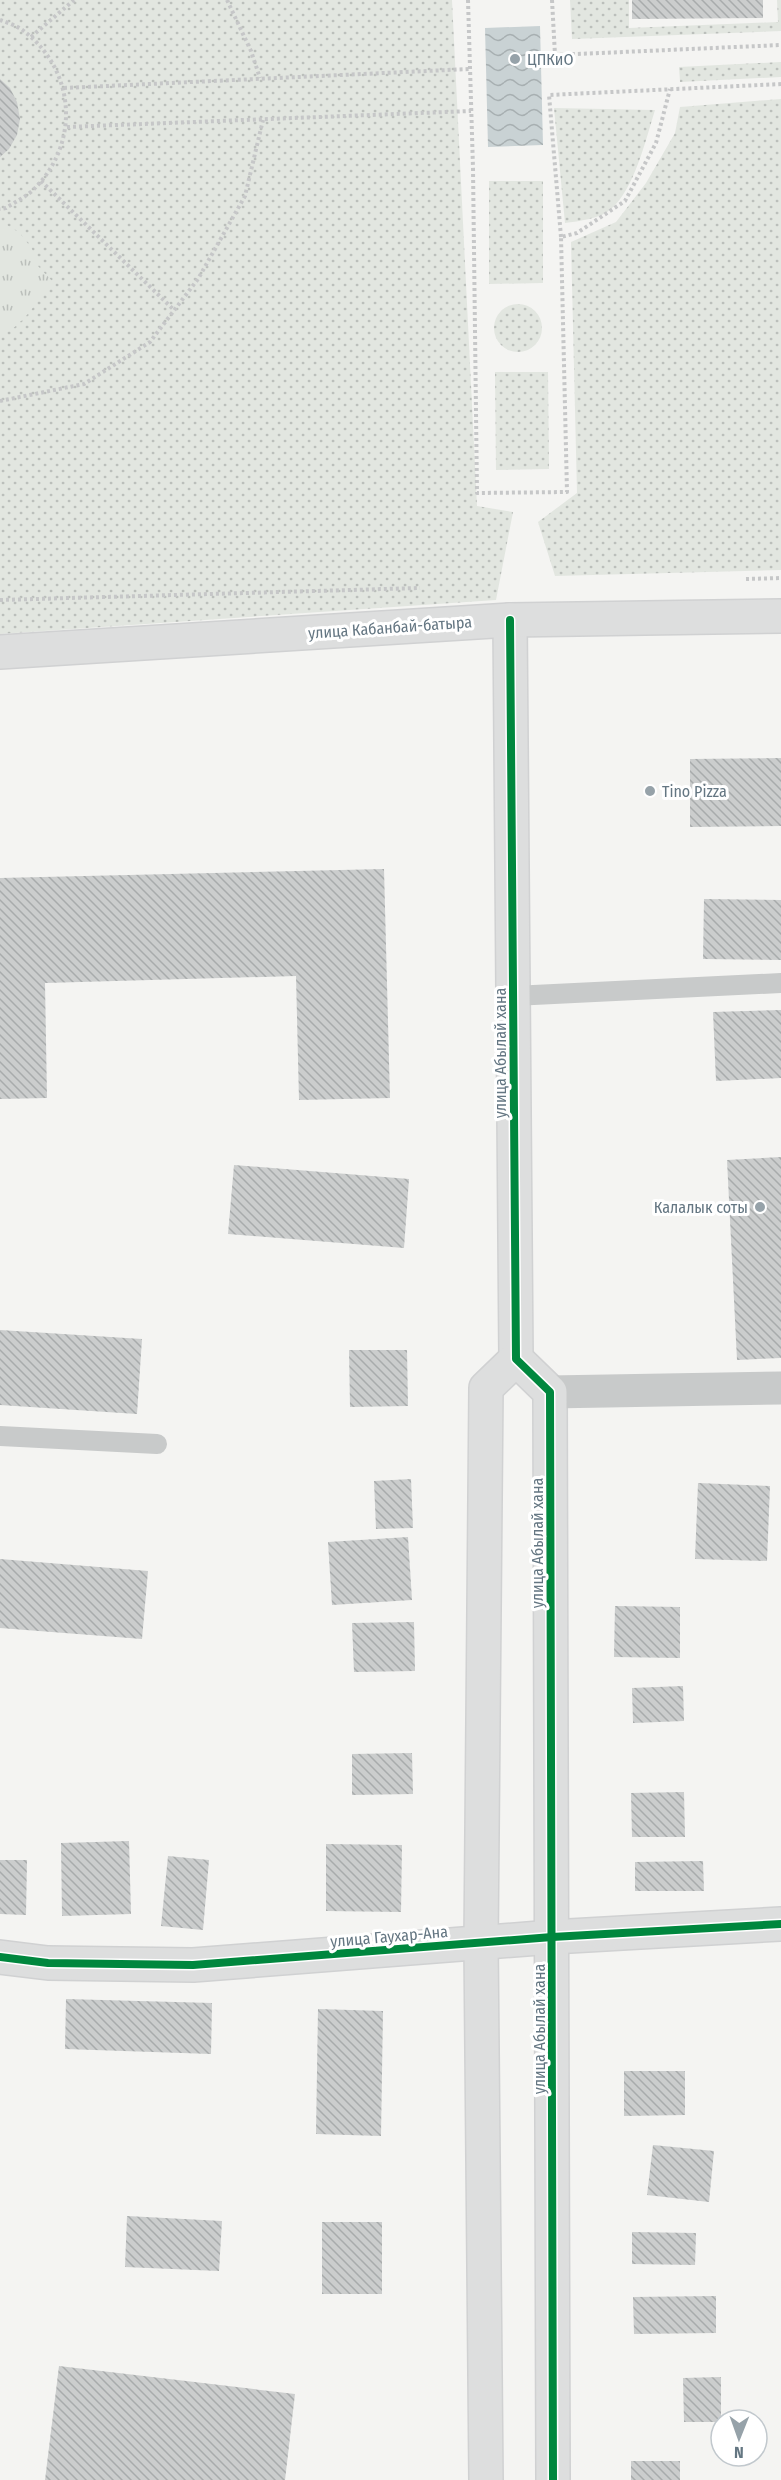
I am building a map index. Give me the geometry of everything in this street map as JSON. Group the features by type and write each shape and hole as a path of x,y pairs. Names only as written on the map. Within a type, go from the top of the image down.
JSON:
{"street":[{"name":"улица Кабанбай-батыра","path":"0,652 510,620 781,616"},
{"name":"улица Абылай хана","path":"510,620 516,1359"},
{"path":"486,2480 481,1943 486,1388 516,1359 550,1392 781,1388"},
{"name":"улица Абылай хана","path":"550,1392 553,2480"},
{"name":"улица Гаухар-Ана","path":"0,1957 48,1963 193,1965 552,1937 781,1924"}],"lane":[{"path":"513,996 781,983"},
{"path":"0,1436 157,1444"}],"path":[{"path":"31,38 74,0"},
{"path":"226,0 251,51 260,78"},
{"path":"468,0 477,493 567,492 561,237 549,95 781,84"},
{"path":"552,0 555,56 781,45"},
{"path":"0,20 25,31 49,56 64,88 68,108 67,127 56,160 35,189 6,208 0,209"},
{"path":"64,88 469,69"},
{"path":"561,237 577,233 625,201 656,143 670,89"},
{"path":"67,127 471,111"},
{"path":"0,401 84,384 150,342 198,279 245,196 263,120"},
{"path":"41,181 174,310"},
{"path":"746,579 781,578"},
{"path":"0,600 427,588"}],"green space":[{"path":"0,0 452,0 477,506 513,512 496,600 0,634"},
{"path":"570,0 629,0 629,28 778,22 777,0 781,0 781,31 572,39"},
{"path":"781,62 781,77 680,82 679,67"},
{"path":"781,99 781,570 555,576 538,522 577,493 571,242 616,222 646,183 675,133 680,107"},
{"path":"554,108 655,110 633,177 619,200 601,215 565,223"},
{"path":"489,181 543,181 543,283 489,284"},
{"path":"0,221 20,233 32,249 38,266 52,281 23,319 9,331 0,335"},
{"path":"513,304 523,304 538,314 542,328 538,342 532,348 523,352 513,352 498,342 494,333 494,323 504,308"},
{"path":"495,372 548,372 549,469 496,470"}],"water":[{"path":"540,26 543,145 488,147 485,28"}],"building":[{"path":"632,0 763,0 763,18 632,19"},
{"path":"0,79 10,88 17,102 20,119 17,135 9,149 0,157"},
{"path":"781,758 781,826 690,827 690,759"},
{"path":"384,869 390,1098 299,1100 296,976 45,983 47,1098 0,1099 0,878"},
{"path":"704,899 781,900 781,960 703,959"},
{"path":"781,1010 781,1078 716,1081 713,1012"},
{"path":"781,1157 781,1358 737,1360 727,1160"},
{"path":"234,1165 409,1179 404,1248 228,1234"},
{"path":"0,1330 142,1339 137,1414 0,1405"},
{"path":"349,1350 407,1350 408,1406 350,1407"},
{"path":"411,1479 413,1528 376,1529 374,1481"},
{"path":"698,1483 770,1486 767,1561 695,1559"},
{"path":"408,1537 412,1600 332,1605 328,1542"},
{"path":"0,1559 148,1571 142,1639 0,1628"},
{"path":"615,1606 680,1607 680,1658 614,1657"},
{"path":"414,1622 415,1671 354,1672 352,1623"},
{"path":"683,1686 684,1721 633,1723 632,1688"},
{"path":"412,1753 413,1794 352,1795 352,1754"},
{"path":"684,1792 685,1837 632,1837 631,1793"},
{"path":"129,1841 131,1914 62,1916 61,1843"},
{"path":"326,1844 402,1845 401,1912 326,1911"},
{"path":"168,1856 209,1860 203,1930 161,1926"},
{"path":"0,1860 27,1860 26,1915 0,1914"},
{"path":"703,1861 704,1891 635,1891 635,1862"},
{"path":"66,1999 212,2003 211,2054 65,2049"},
{"path":"318,2009 383,2011 381,2136 316,2134"},
{"path":"624,2071 685,2071 685,2115 624,2116"},
{"path":"653,2145 714,2151 709,2202 647,2195"},
{"path":"127,2216 222,2221 219,2271 125,2267"},
{"path":"322,2222 382,2222 382,2294 322,2294"},
{"path":"632,2232 696,2233 695,2265 632,2264"},
{"path":"716,2296 716,2333 634,2334 633,2297"},
{"path":"59,2366 295,2394 285,2480 45,2480"},
{"path":"721,2377 721,2408 709,2408 709,2422 684,2422 683,2378"},
{"path":"631,2461 680,2461 680,2480 631,2480"}],"cycle path":[{"path":"510,620 516,1359 550,1392 553,2480"},
{"path":"0,1957 48,1963 193,1965 552,1937 781,1924"}],"place":[{"name":"ЦПКиО","path":"515,59"},
{"name":"Tino Pizza","path":"650,791"},
{"name":"Калалык соты","path":"760,1207"}]}
